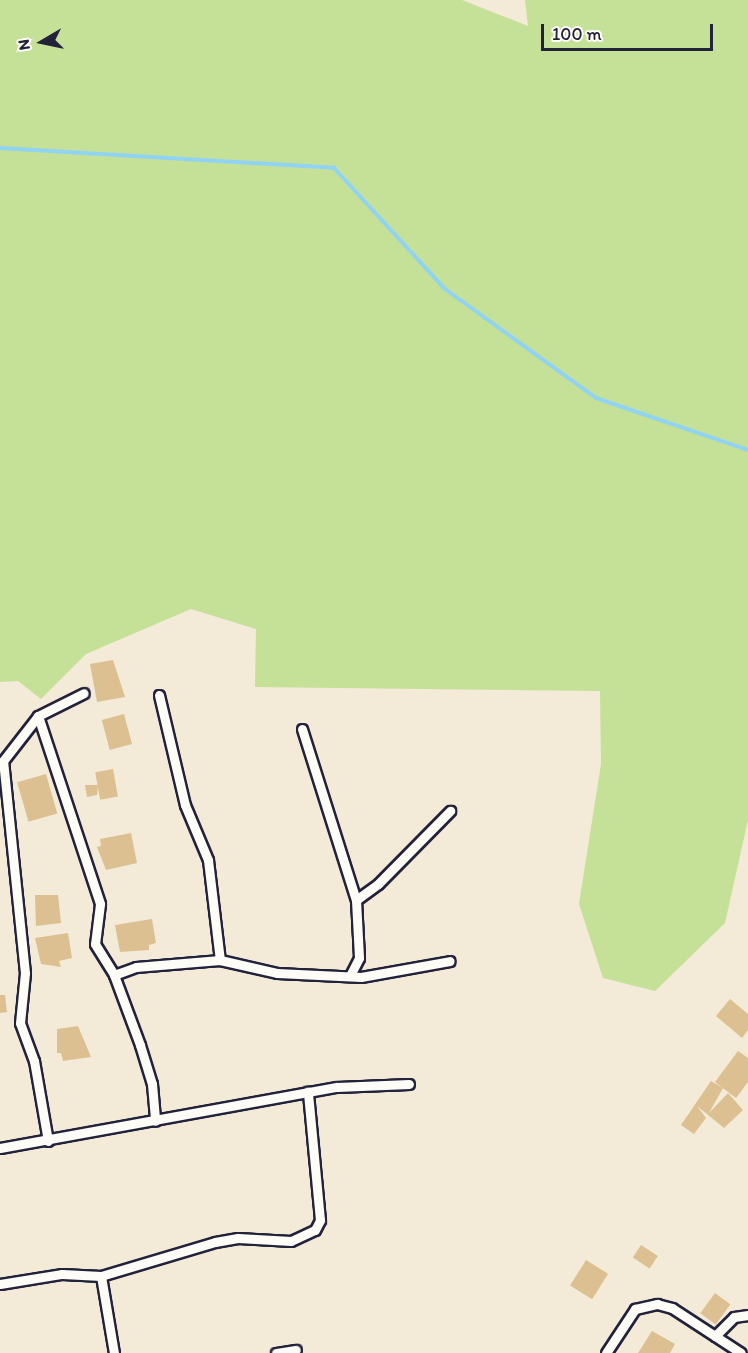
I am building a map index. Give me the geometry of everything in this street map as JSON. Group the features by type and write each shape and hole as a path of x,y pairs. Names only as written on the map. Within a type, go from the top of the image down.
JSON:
{"street":[{"path":"48,1141 34,1061 20,1023 25,973 12,871 13,824 2,787 5,755 38,716 84,693"},
{"path":"159,695 185,805 208,860 220,960"},
{"path":"38,716 100,904 95,944 114,975 147,1066 155,1121"},
{"path":"302,729 356,900 359,958 350,976"},
{"path":"356,900 378,884 450,811"},
{"path":"114,975 136,968 220,960 277,973 350,976 450,960"},
{"path":"0,1148 308,1092 409,1084"},
{"path":"0,1284 62,1274 101,1276 215,1242 238,1238 291,1241 315,1230 320,1220 308,1092"},
{"path":"101,1276 114,1353"},
{"path":"606,1353 634,1309 645,1305 672,1308 741,1353"},
{"path":"715,1336 734,1317 748,1315"},
{"path":"276,1353 296,1350"}],"green space":[{"path":"0,0 462,0 528,26 525,0 748,0 748,820 725,923 655,991 603,978 579,904 601,764 600,691 255,687 256,629 191,609 86,654 41,699 18,681 0,682"}],"building":[{"path":"113,660 125,697 97,702 90,664"},
{"path":"124,714 132,744 110,750 102,720"},
{"path":"113,769 118,797 100,800 95,772"},
{"path":"46,774 57,813 28,822 17,782"},
{"path":"85,785 98,785 97,795 87,797"},
{"path":"131,833 137,863 106,870 97,847 101,846 100,839"},
{"path":"35,895 58,895 61,923 36,926"},
{"path":"152,919 156,943 149,945 149,950 120,952 115,925"},
{"path":"68,933 72,958 59,961 61,967 41,964 35,938"},
{"path":"0,995 5,995 7,1012 0,1013"},
{"path":"730,999 748,1014 748,1030 742,1038 716,1016"},
{"path":"78,1026 91,1057 63,1061 61,1053 57,1053 57,1029"},
{"path":"738,1051 748,1058 748,1082 736,1098 715,1082"},
{"path":"711,1081 723,1088 709,1113 728,1093 743,1110 724,1128 697,1106 706,1118 694,1134 681,1125"},
{"path":"641,1245 658,1256 650,1268 633,1258"},
{"path":"586,1260 608,1274 592,1299 570,1285"},
{"path":"715,1293 730,1304 716,1324 700,1313"},
{"path":"652,1331 675,1344 670,1353 638,1353"}],"waterway":[{"path":"0,148 334,168 445,289 596,398 748,450"}]}
